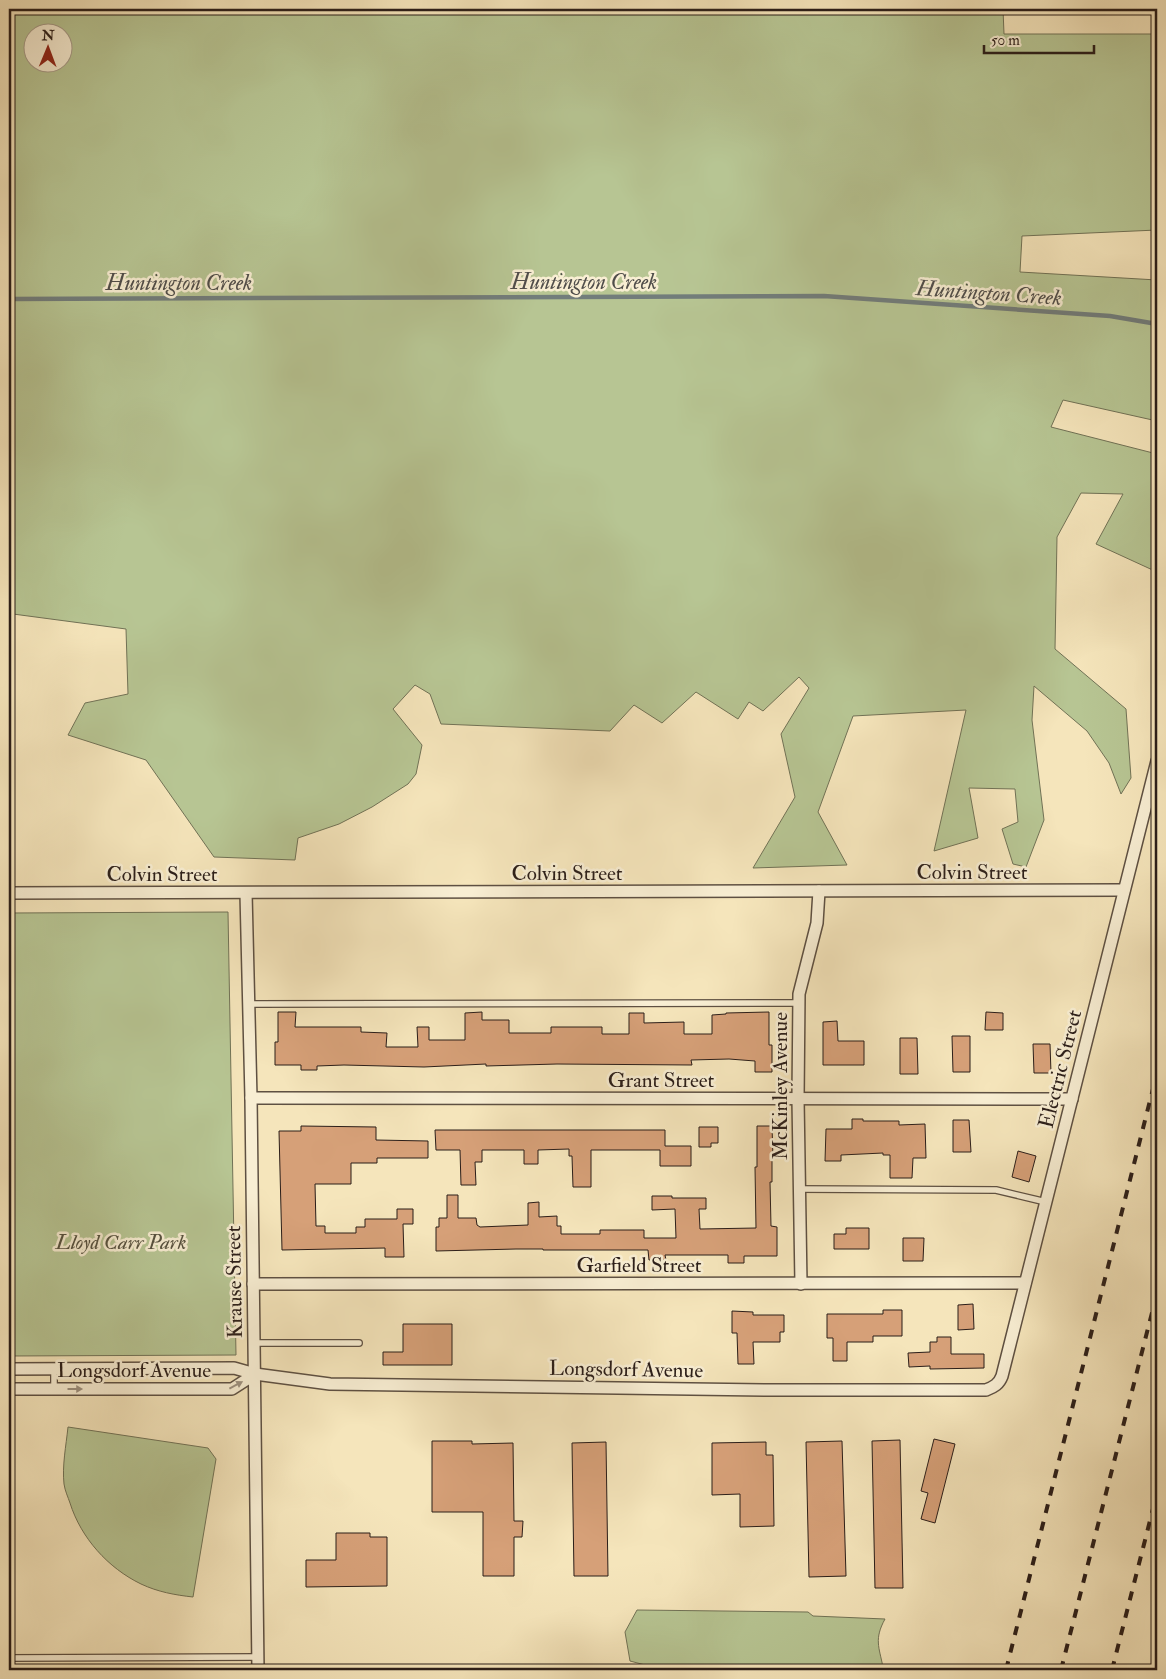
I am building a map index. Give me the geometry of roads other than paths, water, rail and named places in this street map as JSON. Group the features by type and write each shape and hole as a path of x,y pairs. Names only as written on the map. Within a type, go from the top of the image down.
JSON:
{"street":[{"name":"Electric Street","path":"996,1385 1002,1376 1157,761"},
{"name":"Colvin Street","path":"9,893 1124,890"},
{"name":"McKinley Avenue","path":"801,1284 798,1189 799,1003 801,980 817,923 819,891"},
{"name":"Krause Street","path":"246,893 251,1098 258,1670"},
{"name":"Grant Street","path":"251,1098 1072,1099"},
{"name":"Garfield Street","path":"253,1284 1025,1284"},
{"name":"Longsdorf Avenue","path":"9,1369 234,1368 255,1374 330,1384 771,1390 986,1390 996,1385"},
{"name":"Longsdorf Avenue","path":"9,1389 232,1389 255,1374"}],"lane":[{"path":"248,1004 799,1003"},
{"path":"798,1189 996,1190 1046,1202"},
{"path":"254,1343 359,1343"},
{"path":"54,1369 54,1389"},
{"path":"9,1658 258,1657"}],"waterway":[{"name":"Huntington Creek","path":"9,299 824,296 1110,316 1157,324"}],"railway":[{"path":"1006,1670 1157,1073"},
{"path":"1061,1670 1157,1293"},
{"path":"1112,1670 1157,1493"},
{"path":"1155,1670 1157,1660"}],"park label":[{"name":"Lloyd Carr Park","path":"121,1242"}]}
